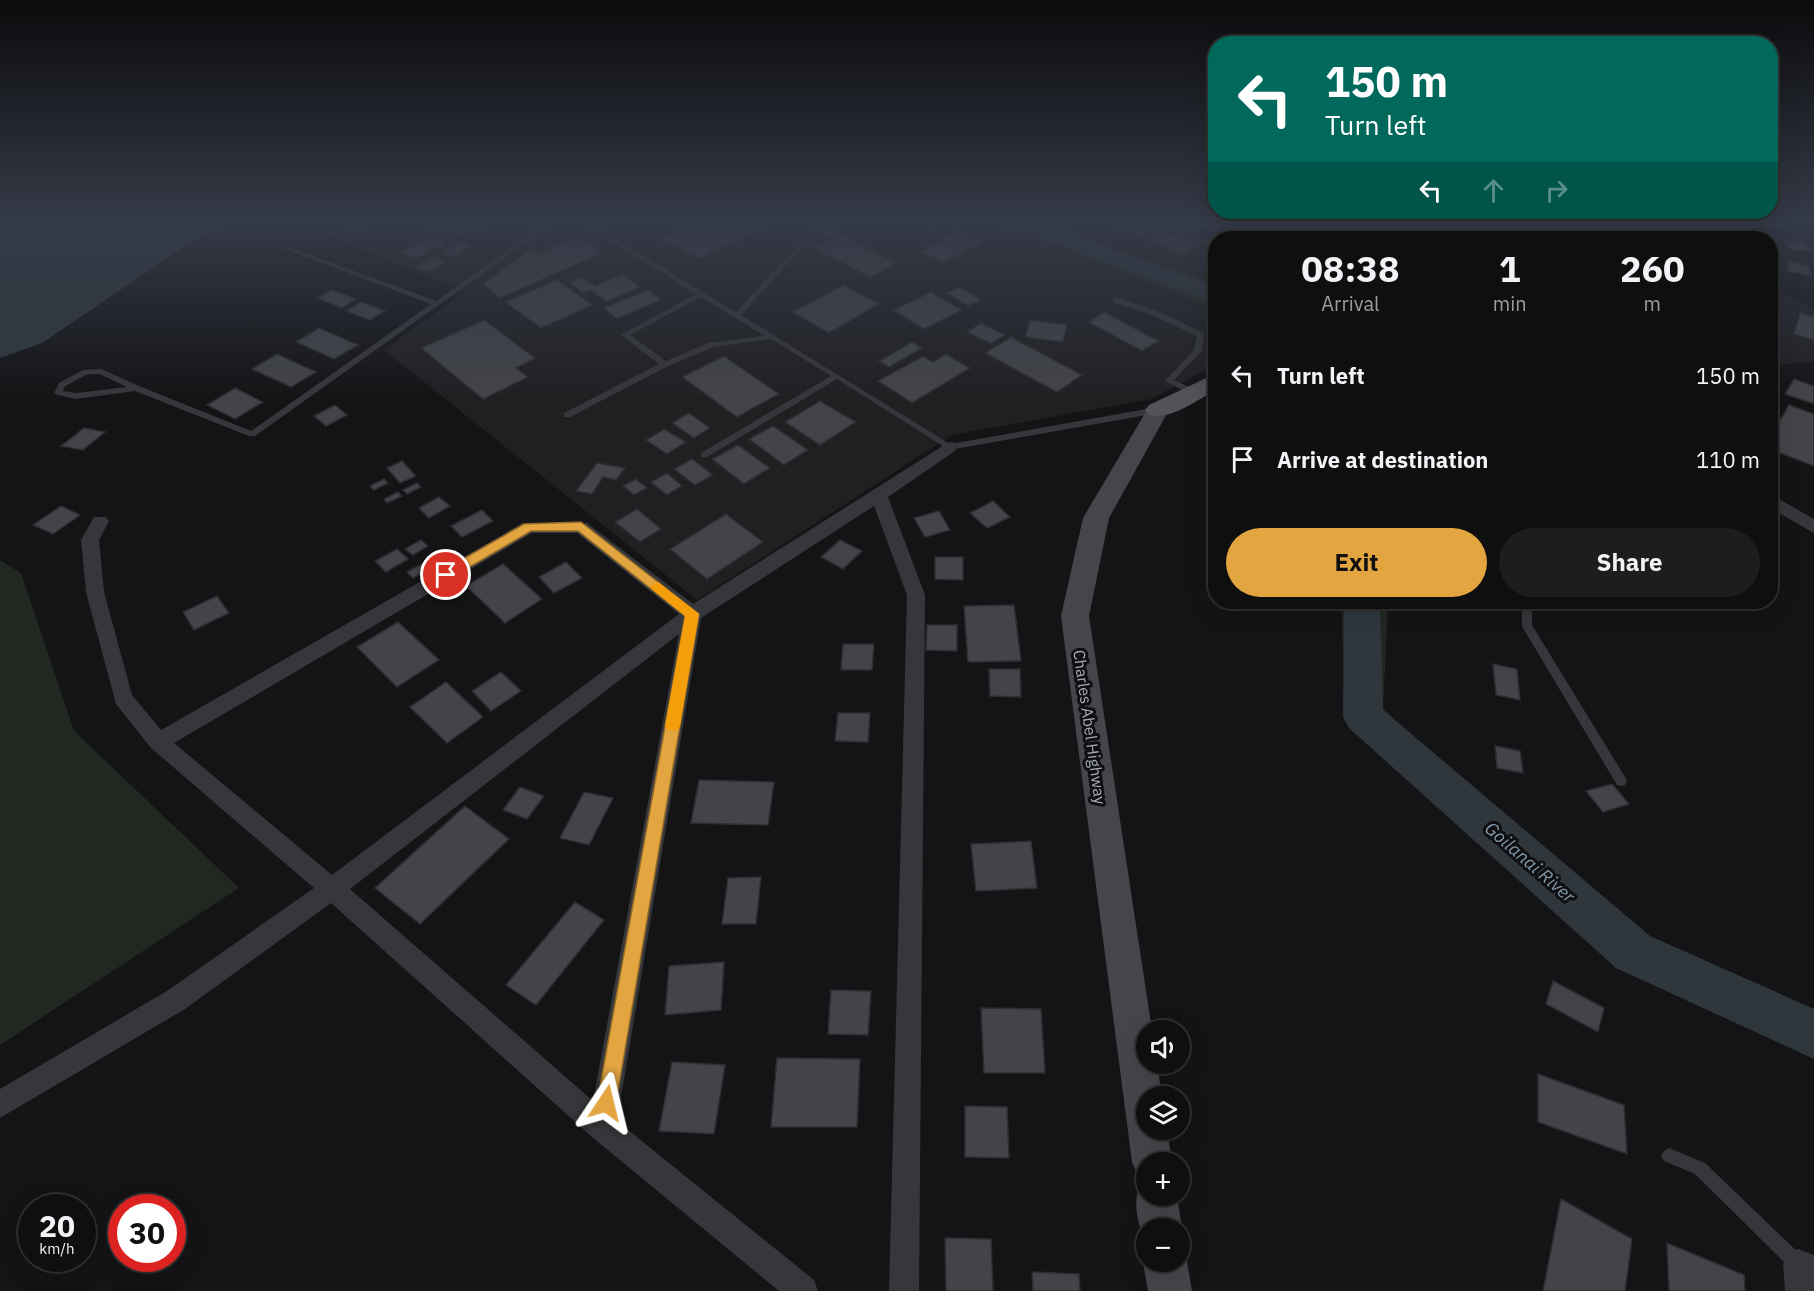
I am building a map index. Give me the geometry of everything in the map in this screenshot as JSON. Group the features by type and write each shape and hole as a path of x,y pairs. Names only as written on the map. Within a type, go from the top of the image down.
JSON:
{"main road":[{"path":"1158,410 1204,387"},
{"name":"Charles Abel Highway","path":"1141,1086 1075,616 1096,518 1158,410"},
{"path":"1167,1272 1170,1291"}],"street":[{"path":"0,1104 176,1000 332,889 692,614 879,495 949,447"},
{"path":"879,495 916,595 904,1291"},
{"path":"1778,505 1814,527"},
{"path":"100,520 90,540 95,592 123,698 158,742 332,889 602,1127 803,1291"},
{"path":"158,742 529,527 581,526 692,614"},
{"path":"602,1127 692,614"}],"lane":[{"path":"368,278 435,303"},
{"path":"136,388 76,396 58,393 62,385 86,372 101,371 136,388 252,434 471,278"},
{"path":"675,278 949,447 1158,410"},
{"path":"736,315 770,278"},
{"path":"665,364 625,335 701,294"},
{"path":"1116,300 1150,311 1201,335 1198,351 1169,381 1204,387"},
{"path":"567,415 665,364 711,345 771,337"},
{"path":"704,455 837,376"},
{"path":"1527,609 1527,625 1621,781"},
{"path":"1669,1156 1700,1168 1804,1275"}],"shaded area":[{"path":"0,278 138,278 42,343 0,358"},
{"path":"432,278 1208,278 1208,369 1151,399 952,435 697,600 384,350 465,292"},
{"path":"1136,278 1200,278 1208,281 1208,307"},
{"path":"1778,290 1814,309 1814,362 1778,364"},
{"path":"0,560 21,573 74,731 239,888 0,1045"},
{"path":"1342,609 1388,609 1383,709 1639,938 1814,1018 1814,1056 1640,971 1350,726 1342,636"}],"building":[{"path":"491,278 545,278 500,298 483,284"},
{"path":"584,278 595,286 612,278 628,278 640,287 607,302 591,290 583,293 569,282"},
{"path":"557,280 593,305 541,328 505,302"},
{"path":"843,285 879,304 829,333 792,312"},
{"path":"960,287 981,300 968,306 947,293"},
{"path":"332,290 356,299 342,308 317,298"},
{"path":"648,290 661,300 617,319 604,308"},
{"path":"931,292 962,310 924,329 893,310"},
{"path":"361,302 385,311 370,320 346,311"},
{"path":"1104,312 1159,341 1142,351 1088,322"},
{"path":"1800,313 1814,317 1814,340 1794,334"},
{"path":"484,320 535,358 516,368 528,377 483,399 421,348"},
{"path":"1030,320 1067,325 1063,342 1025,337"},
{"path":"981,323 1005,335 991,344 967,332"},
{"path":"319,328 358,345 334,359 296,342"},
{"path":"1011,337 1082,375 1057,392 985,353"},
{"path":"912,342 922,348 889,367 879,361"},
{"path":"277,354 316,372 291,387 252,369"},
{"path":"946,354 970,368 912,403 878,381 923,356 933,362"},
{"path":"724,356 779,394 737,417 682,377"},
{"path":"1794,379 1814,386 1814,404 1785,394"},
{"path":"235,388 263,402 235,419 207,405"},
{"path":"820,401 856,422 820,445 785,422"},
{"path":"335,405 347,415 326,426 314,416"},
{"path":"1789,405 1814,414 1814,466 1778,452 1778,424"},
{"path":"689,413 710,428 694,438 672,423"},
{"path":"773,426 808,450 784,465 749,439"},
{"path":"84,428 105,432 83,450 61,446"},
{"path":"664,429 686,442 667,454 646,440"},
{"path":"738,445 770,468 744,484 712,459"},
{"path":"692,459 713,475 695,485 674,469"},
{"path":"402,461 416,476 400,483 387,468"},
{"path":"597,463 625,468 616,480 603,477 592,494 576,491"},
{"path":"667,473 682,486 667,495 651,482"},
{"path":"384,479 388,483 374,490 370,486"},
{"path":"636,479 647,488 634,495 623,486"},
{"path":"417,483 421,487 407,494 403,490"},
{"path":"398,492 402,496 387,503 384,499"},
{"path":"439,497 450,506 429,518 419,508"},
{"path":"993,501 1010,517 987,528 970,513"},
{"path":"61,506 80,515 53,534 33,525"},
{"path":"637,509 661,529 640,542 615,522"},
{"path":"482,510 493,521 462,537 451,526"},
{"path":"939,511 950,530 925,537 914,518"},
{"path":"726,514 763,542 707,579 670,549"},
{"path":"421,540 428,546 413,555 405,549"},
{"path":"840,540 862,551 843,569 821,557"},
{"path":"397,549 408,559 386,572 375,561"},
{"path":"442,553 448,559 413,578 407,572"},
{"path":"935,557 963,557 963,580 935,579"},
{"path":"566,562 582,578 554,593 539,577"},
{"path":"503,564 542,599 505,623 466,586"},
{"path":"217,596 229,613 194,630 183,612"},
{"path":"1014,605 1021,661 968,662 964,606"},
{"path":"398,622 439,660 397,687 357,647"},
{"path":"927,625 957,625 957,651 926,650"},
{"path":"843,644 874,644 872,670 841,670"},
{"path":"1493,664 1517,669 1520,700 1496,695"},
{"path":"989,669 1020,669 1021,697 990,696"},
{"path":"501,672 521,691 491,711 472,691"},
{"path":"446,682 483,717 447,743 410,707"},
{"path":"838,713 870,713 868,742 835,741"},
{"path":"1495,746 1520,751 1523,773 1497,768"},
{"path":"699,780 774,782 768,825 691,823"},
{"path":"1612,784 1629,804 1603,812 1586,791"},
{"path":"520,787 544,796 527,819 503,810"},
{"path":"584,792 613,798 589,845 560,838"},
{"path":"465,806 509,839 420,924 375,888"},
{"path":"1031,841 1037,888 976,891 971,844"},
{"path":"761,877 756,924 722,924 728,878"},
{"path":"575,902 604,920 536,1005 506,985"},
{"path":"724,962 721,1010 665,1015 669,966"},
{"path":"1553,981 1604,1008 1598,1032 1546,1004"},
{"path":"831,990 871,991 868,1035 828,1034"},
{"path":"981,1008 1041,1009 1045,1073 984,1073"},
{"path":"777,1058 860,1059 857,1127 771,1127"},
{"path":"672,1062 725,1065 714,1134 659,1131"},
{"path":"1538,1074 1624,1105 1627,1154 1538,1122"},
{"path":"965,1106 1007,1107 1009,1158 965,1157"},
{"path":"1561,1199 1632,1239 1625,1291 1543,1291"},
{"path":"945,1238 991,1239 993,1291 946,1291"},
{"path":"1667,1243 1744,1275 1745,1291 1669,1291"},
{"path":"1032,1272 1079,1274 1080,1291 1033,1291"}],"waterway":[{"name":"Goilanai River","path":"1169,278 1208,292"},
{"name":"Goilanai River","path":"1362,609 1363,717 1633,952 1814,1034"}],"slow traffic":[{"path":"658,587 692,614 673,726"}],"route":[{"path":"446,575 529,527 581,526 692,614 606,1103"}]}
